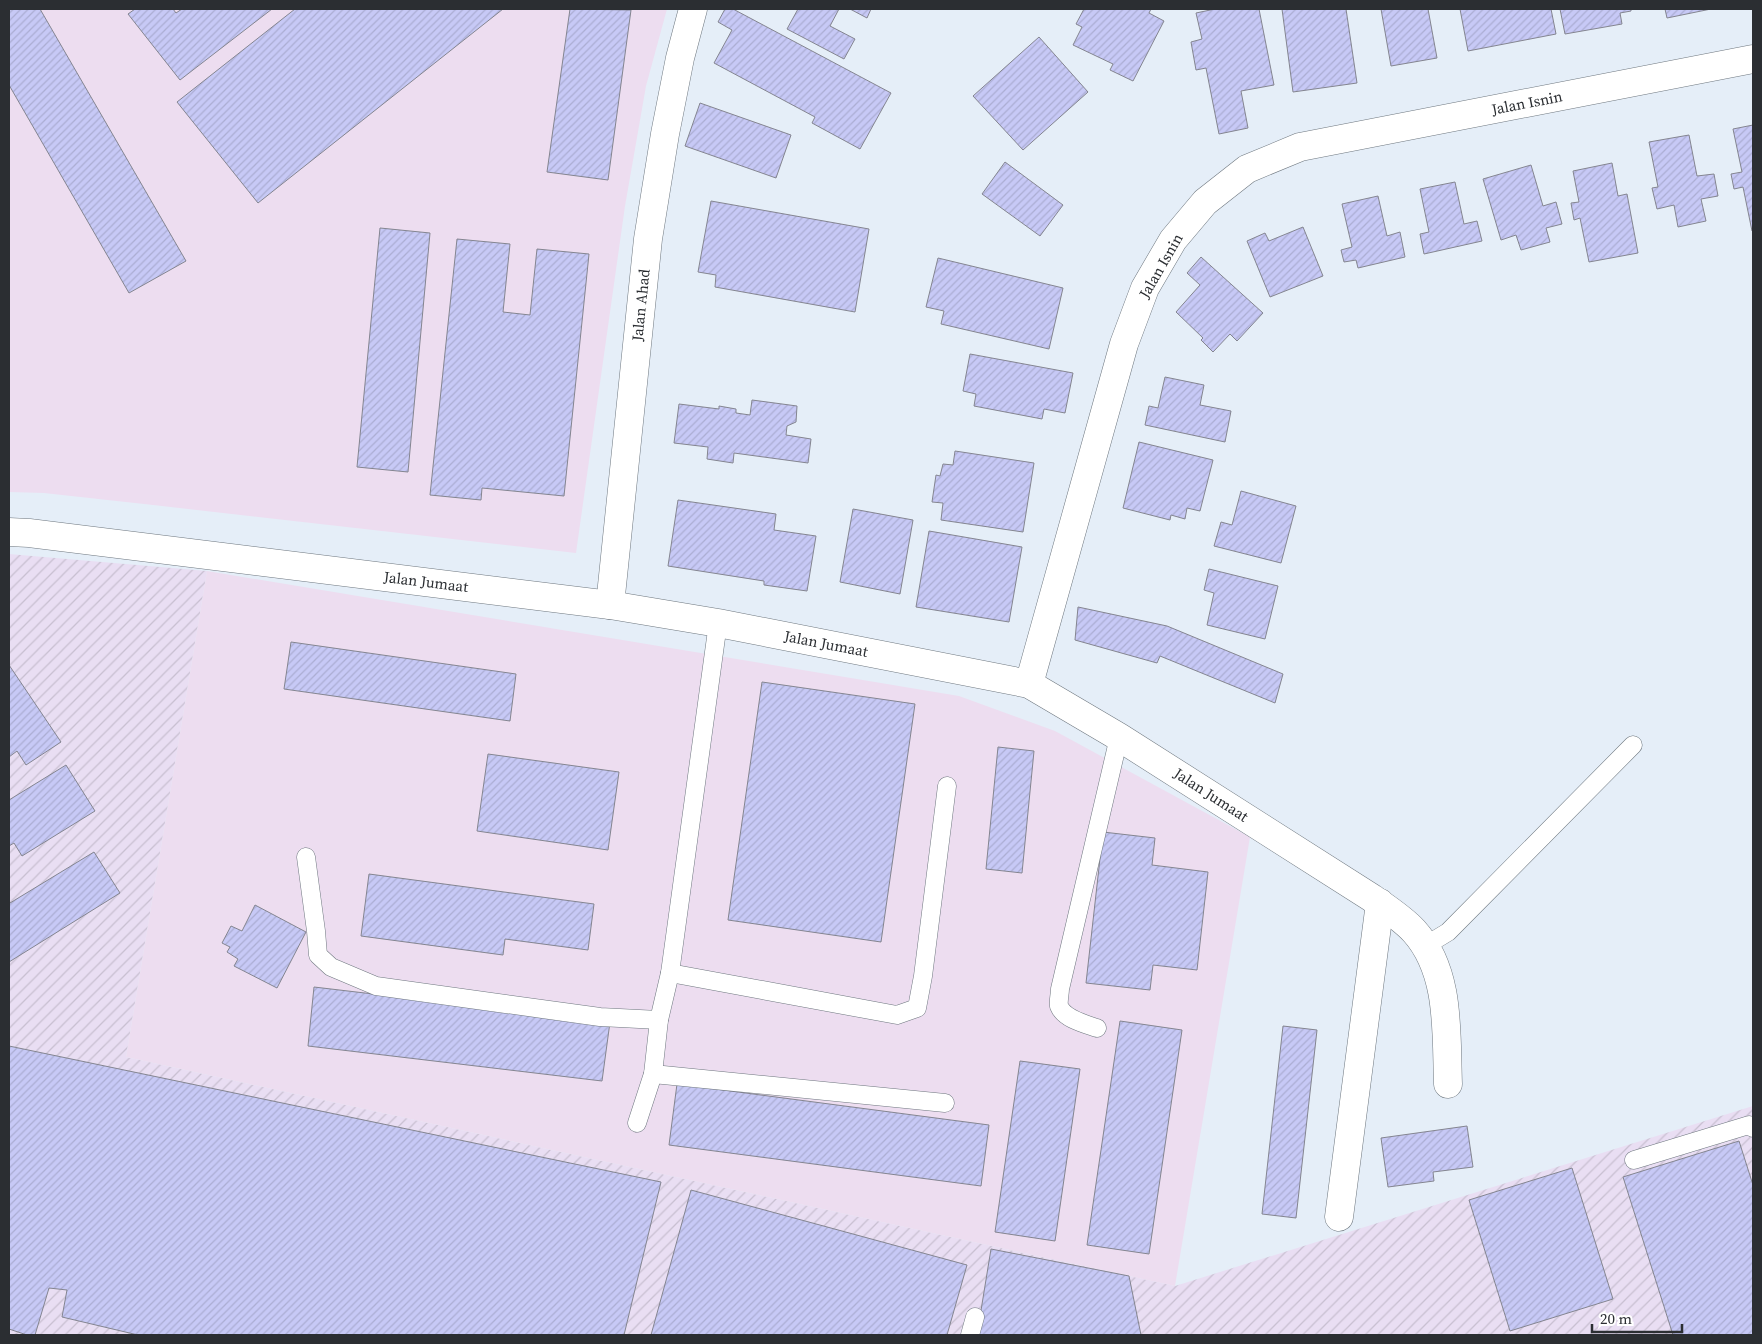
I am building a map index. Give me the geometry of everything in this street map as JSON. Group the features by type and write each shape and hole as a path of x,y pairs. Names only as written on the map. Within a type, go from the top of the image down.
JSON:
{"street":[{"name":"Jalan Ahad","path":"610,605 648,238 665,134 680,58 693,9"},
{"name":"Jalan Isnin","path":"1029,684 1124,344 1145,288 1173,240 1206,202 1247,169 1300,147 1753,59"},
{"name":"Jalan Jumaat","path":"9,532 30,533 610,605 718,623 1029,684 1119,737 1380,903 1413,930 1425,946 1435,965 1445,1007 1448,1084"},
{"path":"1339,1217 1380,903"}],"lane":[{"path":"638,1123 653,1074 659,1020 670,974 718,623"},
{"path":"1097,1028 1080,1022 1064,1013 1058,1004 1119,737"},
{"path":"1425,946 1448,932 1633,745"},
{"path":"670,974 897,1015 917,1008 923,976 947,786"},
{"path":"306,857 318,956 331,968 376,986 600,1017 659,1020"},
{"path":"653,1074 945,1103"},
{"path":"1634,1160 1749,1125 1753,1128"},
{"path":"970,1335 975,1317"}],"shaded area":[{"path":"9,9 667,9 646,86 625,206 576,553 44,493 9,492"},
{"path":"9,554 207,571 126,1057 1175,1286 1753,1106 1753,1335 9,1335"},
{"path":"207,571 959,696 1055,731 1250,837 1175,1286 126,1057"}],"building":[{"path":"9,9 40,9 186,261 129,293 9,85"},
{"path":"135,9 173,9 176,13 182,9 272,9 180,80 128,14"},
{"path":"295,9 503,9 258,203 177,102"},
{"path":"570,9 631,10 608,180 547,172"},
{"path":"725,9 733,9 891,93 860,149 812,123 815,117 714,63 732,30 718,22"},
{"path":"798,9 839,9 830,26 855,39 844,59 787,29"},
{"path":"850,9 871,9 867,18"},
{"path":"1084,9 1151,9 1149,13 1164,21 1133,81 1110,70 1113,64 1073,45 1082,27 1076,24"},
{"path":"1215,9 1259,9 1274,85 1241,91 1248,128 1219,134 1206,68 1196,70 1191,42 1202,39 1196,13"},
{"path":"1282,9 1346,9 1357,83 1293,92"},
{"path":"1381,9 1428,9 1437,58 1391,66"},
{"path":"1460,9 1551,9 1556,34 1468,51"},
{"path":"1560,9 1631,9 1631,11 1620,13 1622,24 1565,34"},
{"path":"1665,9 1711,9 1667,18"},
{"path":"1039,37 1088,92 1023,150 973,96"},
{"path":"700,103 791,135 776,178 685,146"},
{"path":"1753,125 1752,231 1743,187 1734,189 1731,174 1742,172 1733,129"},
{"path":"1689,135 1697,176 1714,174 1718,196 1701,199 1706,221 1678,227 1674,205 1657,209 1652,188 1658,187 1649,142"},
{"path":"1005,162 1063,205 1040,236 982,194"},
{"path":"1612,163 1618,196 1627,194 1638,253 1589,262 1580,218 1574,220 1571,203 1579,202 1573,171"},
{"path":"1531,165 1543,206 1556,202 1562,224 1546,228 1550,242 1521,250 1516,235 1501,240 1483,179"},
{"path":"1455,182 1464,224 1477,221 1482,241 1424,254 1420,234 1429,232 1420,189"},
{"path":"1378,196 1387,236 1400,232 1405,257 1358,268 1356,260 1344,262 1341,250 1352,247 1342,204"},
{"path":"711,201 869,229 855,312 715,287 716,275 698,272"},
{"path":"1303,227 1323,276 1270,297 1247,241 1265,233 1269,241"},
{"path":"380,228 430,233 408,472 357,467"},
{"path":"457,239 510,244 503,312 530,315 537,249 589,254 564,496 482,488 481,500 430,495"},
{"path":"1201,257 1263,313 1237,341 1230,334 1213,352 1201,340 1203,338 1176,312 1200,285 1187,273"},
{"path":"938,258 1063,288 1049,349 941,324 944,311 926,307"},
{"path":"970,354 1073,373 1065,413 1044,409 1042,419 974,406 976,394 963,391"},
{"path":"1165,377 1204,385 1200,405 1231,411 1225,442 1145,425 1149,406 1158,408"},
{"path":"752,400 797,406 796,422 787,426 786,435 811,439 808,463 734,453 733,463 707,459 708,447 674,443 679,404 719,409 719,406 736,409 736,413 750,415"},
{"path":"1139,442 1213,460 1200,511 1187,508 1185,519 1171,515 1170,520 1123,508"},
{"path":"955,451 1034,463 1023,532 941,520 943,503 932,502 936,475 940,476 943,464 953,465"},
{"path":"1241,491 1296,506 1281,563 1214,546 1221,522 1232,525"},
{"path":"678,500 776,514 774,530 816,536 807,591 764,585 764,581 668,566"},
{"path":"853,509 913,520 900,594 840,582"},
{"path":"929,531 1022,547 1009,622 916,607"},
{"path":"1209,569 1278,586 1265,639 1207,625 1214,593 1204,590"},
{"path":"1078,607 1167,626 1283,674 1275,703 1160,656 1157,663 1075,640"},
{"path":"291,642 516,674 510,721 284,689"},
{"path":"9,665 61,742 26,765 17,751 9,757"},
{"path":"762,682 915,704 881,942 728,920"},
{"path":"998,747 1034,751 1022,873 986,869"},
{"path":"488,754 619,772 608,850 477,831"},
{"path":"66,765 95,811 22,856 14,843 9,846 9,800"},
{"path":"1103,832 1155,838 1152,865 1208,872 1197,970 1153,965 1150,990 1086,983"},
{"path":"94,852 120,893 9,962 9,901 10,903"},
{"path":"369,874 594,904 588,950 505,939 503,955 361,936"},
{"path":"255,905 306,932 277,988 234,966 238,959 227,952 230,947 222,943 231,926 242,931"},
{"path":"314,987 610,1022 602,1081 308,1046"},
{"path":"1120,1021 1182,1030 1149,1254 1087,1245"},
{"path":"1283,1026 1317,1030 1296,1218 1262,1214"},
{"path":"9,1046 661,1182 624,1335 138,1335 62,1317 67,1290 49,1288 35,1335 27,1335 9,1329"},
{"path":"1020,1061 1080,1069 1055,1241 995,1232"},
{"path":"677,1084 989,1125 981,1186 669,1145"},
{"path":"1467,1126 1473,1167 1433,1172 1434,1181 1388,1187 1381,1138"},
{"path":"1739,1141 1753,1185 1753,1335 1673,1335 1623,1177"},
{"path":"1572,1168 1613,1299 1510,1331 1469,1200"},
{"path":"691,1190 967,1265 947,1335 651,1335"},
{"path":"991,1249 1129,1276 1141,1335 977,1335"}]}
